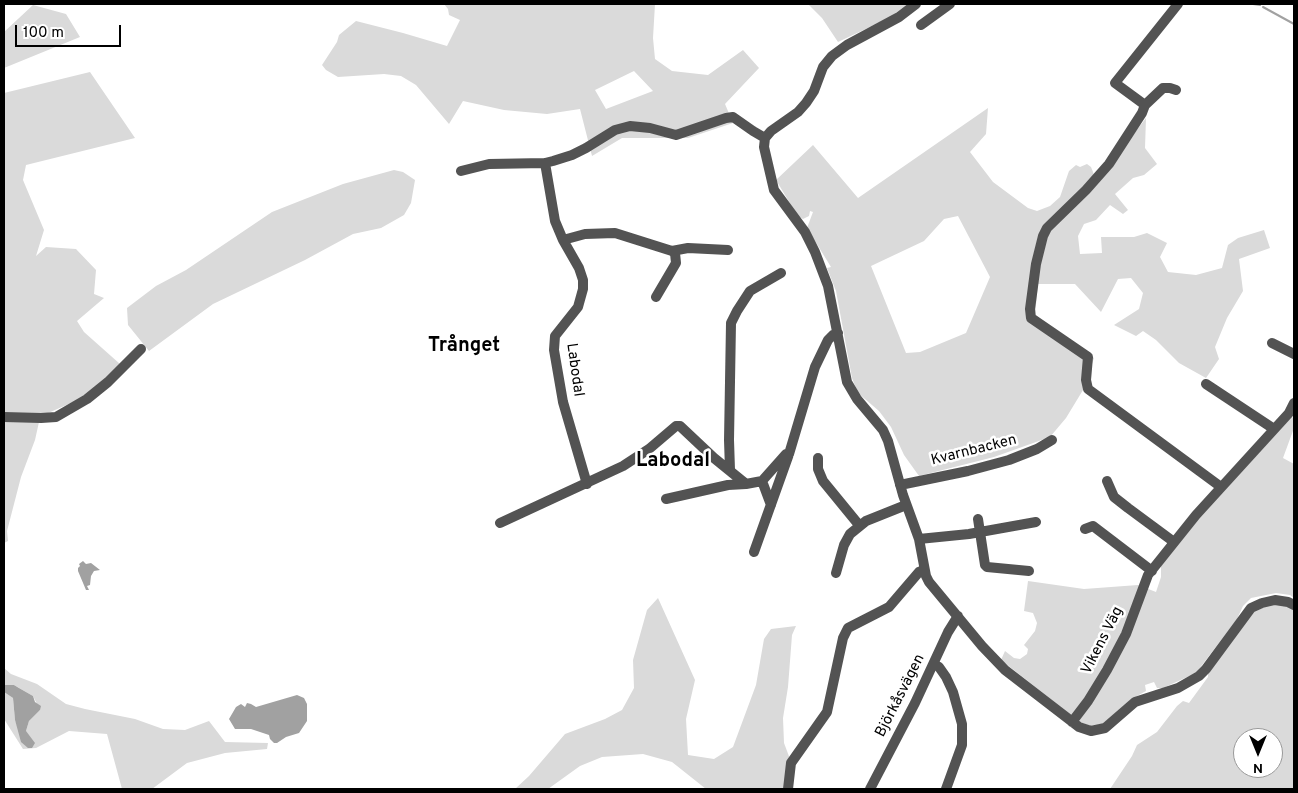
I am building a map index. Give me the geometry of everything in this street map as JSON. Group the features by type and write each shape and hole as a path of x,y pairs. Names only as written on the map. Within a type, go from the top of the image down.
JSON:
{"street":[{"path":"916,4 899,17 847,45 832,56 823,68 814,91 806,103 798,112 771,131 766,138 764,147 771,184 778,197 805,232 828,286 847,382 857,399 883,430 890,446 906,505 919,539 926,576 982,646 1005,670 1072,722 1084,730 1091,731 1105,728 1135,702 1178,688 1198,676 1252,608 1275,600 1294,605"},
{"path":"1145,105 1115,83 1178,4"},
{"path":"921,25 947,5"},
{"path":"1176,90 1163,88 1145,105 1137,122 1109,164 1086,190 1047,228 1036,264 1030,309 1031,318 1088,357 1086,380 1088,390 1118,410 1221,487"},
{"path":"461,172 496,163 545,163 572,155 615,130 630,126 676,134 726,118 733,118 753,132 766,138"},
{"name":"Labodal","path":"545,163 555,221 563,240 579,268 583,280 583,288 576,310 554,336 554,350 563,402 587,484"},
{"path":"563,240 585,234 615,233 672,251 688,248 728,250"},
{"path":"656,297 676,263 675,253 672,251"},
{"path":"730,470 731,323 750,291 781,273"},
{"path":"754,552 789,454 815,368 828,340 838,333"},
{"path":"1272,343 1294,354"},
{"path":"4,418 48,418 56,416 87,399 108,382 141,350"},
{"path":"1206,384 1274,429"},
{"name":"Vikens Väg","path":"1072,722 1088,701 1107,670 1126,634 1146,580 1152,571 1221,487 1274,429 1292,414 1294,403"},
{"path":"500,523 587,484 637,458 676,426 680,426 714,458 746,484"},
{"name":"Kvarnbacken","path":"900,485 968,471 1009,460 1037,449 1052,440"},
{"path":"666,499 728,485 762,481 786,454 789,454"},
{"path":"818,458 818,469 823,481 859,525"},
{"path":"762,481 771,505"},
{"path":"1107,481 1114,496 1174,542"},
{"path":"836,573 846,540 859,525 866,520 906,505"},
{"path":"978,519 985,565 987,567 1029,571"},
{"path":"919,539 980,532 1036,522"},
{"path":"1085,529 1093,526 1152,571"},
{"path":"788,789 791,763 827,712 843,638 848,628 889,607 919,572 924,570"},
{"name":"Björkåsvägen","path":"870,789 934,664 948,632 958,616"},
{"path":"934,664 939,667 954,692 962,724 962,745 946,789"}],"shaded area":[{"path":"444,4 655,4 653,38 655,59 672,71 708,75 743,50 759,68 725,104 733,123 688,138 622,138 592,156 580,109 547,114 504,110 463,101 449,124 416,85 401,76 384,74 338,77 326,70 322,65 337,42 339,35 356,21 447,46 460,20 449,15 448,9","holes":["634,71 653,91 606,109 595,90"]},
{"path":"808,4 908,4 889,18 838,42 822,18"},
{"path":"33,5 66,14 80,37 4,68 4,32"},
{"path":"90,72 135,138 26,165 23,180 44,230 36,256 46,247 76,249 96,270 94,294 104,298 77,321 84,332 120,364 94,389 78,400 48,413 39,422 35,440 21,477 7,531 8,541 4,543 4,93"},
{"path":"988,108 986,134 970,152 993,182 1028,208 1037,211 1050,206 1060,197 1069,171 1076,165 1080,167 1087,164 1091,167 1097,182 1146,118 1145,148 1157,164 1144,175 1133,178 1115,194 1128,210 1123,214 1110,205 1096,220 1084,224 1078,236 1080,254 1102,253 1101,237 1134,237 1147,233 1167,243 1160,257 1168,272 1196,275 1222,268 1228,245 1238,238 1264,230 1270,248 1239,259 1243,291 1227,318 1215,347 1219,359 1206,378 1179,363 1156,340 1143,331 1136,336 1114,325 1139,309 1143,293 1131,278 1118,279 1101,312 1075,284 1038,284 1035,315 1094,358 1083,390 1066,418 1050,437 994,457 919,476 904,455 891,427 879,411 858,393 852,378 836,291 827,268 831,267 807,228 813,212 810,211 809,216 803,219 797,215 776,180 813,145 858,198","holes":["958,216 990,277 966,333 920,352 906,353 871,266 924,241 944,219"]},
{"path":"394,170 403,172 415,180 411,203 404,215 381,228 353,234 305,260 213,304 149,351 128,325 127,308 156,286 186,270 272,212 343,184"},
{"path":"1292,417 1294,419 1294,428 1283,458 1294,464 1294,598 1290,595 1276,593 1251,598 1243,606 1237,619 1196,673 1163,688 1157,688 1154,682 1145,685 1146,691 1130,700 1100,726 1093,727 1080,722 1001,660 1005,651 1014,658 1020,659 1027,654 1028,649 1024,645 1035,631 1037,623 1033,613 1024,611 1028,581 1084,589 1138,585 1156,592 1161,577 1161,566 1211,502 1288,418"},
{"path":"83,561 86,564 91,563 100,570 94,571 91,576 90,585 87,586 89,590 86,590 78,571 79,564"},
{"path":"658,598 695,680 686,719 688,755 714,759 733,747 756,685 764,639 771,629 796,626 792,635 788,687 783,718 784,743 790,759 785,789 706,789 672,762 643,754 602,757 580,766 548,789 515,789 529,776 565,734 605,719 622,710 634,688 633,660 647,610"},
{"path":"1270,604 1283,605 1294,609 1294,789 1110,789 1137,745 1157,732 1183,701 1189,703 1208,677 1208,670 1252,613"},
{"path":"4,668 11,674 37,684 66,704 135,719 163,729 185,730 209,721 225,742 268,743 267,749 225,753 187,763 152,789 122,789 107,734 69,731 36,748 23,749 4,719 4,692 13,698 15,720 18,728 26,731 29,721 40,710 33,696 14,685 4,685"},
{"path":"4,685 14,685 33,696 35,702 41,706 40,710 29,721 26,731 35,743 32,748 28,748 21,742 15,720 13,698 4,692"},
{"path":"297,695 304,698 307,704 307,721 299,733 286,737 277,743 270,739 269,735 251,729 235,729 229,719 236,707 241,704 245,707 247,703 256,707"}],"waterway":[{"path":"1253,4 1260,5"},
{"path":"1263,7 1294,24"}],"district":[{"name":"Trånget","path":"464,347"},
{"name":"Labodal","path":"673,462"}]}
